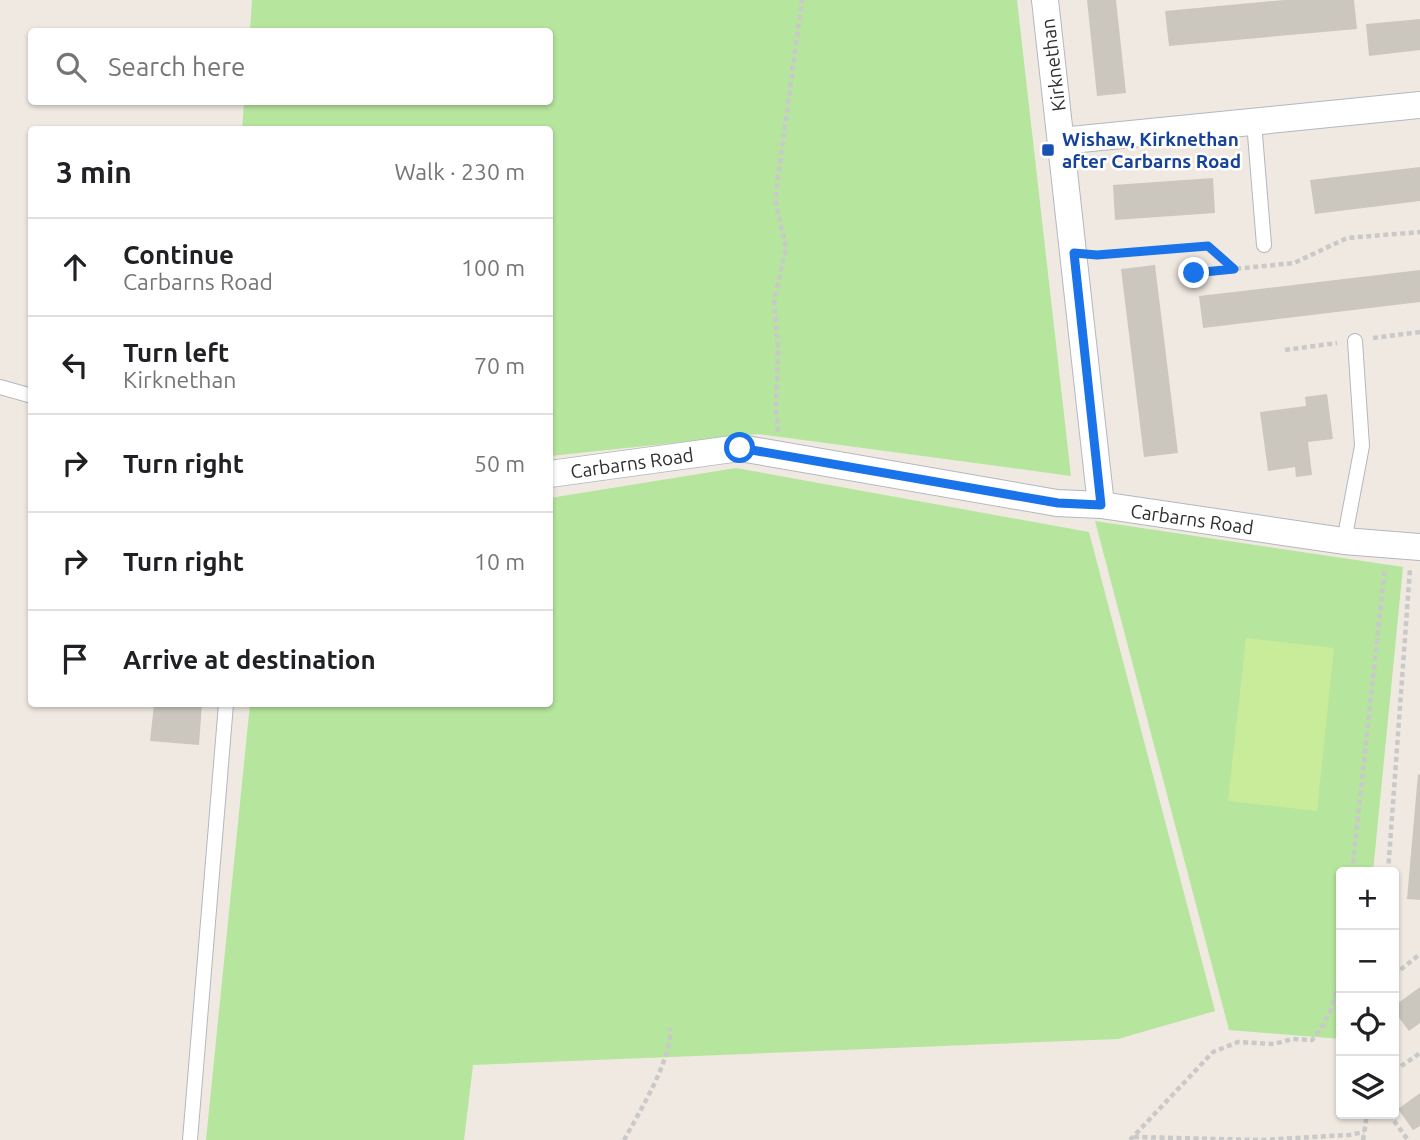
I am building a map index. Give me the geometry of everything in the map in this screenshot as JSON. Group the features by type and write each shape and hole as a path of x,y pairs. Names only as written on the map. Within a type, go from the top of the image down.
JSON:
{"street":[{"name":"Kirknethan","path":"1045,0 1101,505"},
{"path":"1062,141 1420,105"},
{"name":"Carbarns Road","path":"553,474 740,448 1058,503 1101,505 1344,541 1407,546"}],"lane":[{"path":"1254,122 1264,245"},
{"path":"1344,541 1362,446 1355,341"},
{"path":"0,387 28,395"},
{"path":"190,1140 226,707"}],"path":[{"path":"780,455 776,411 778,347 774,301 786,247 775,201 802,0"},
{"path":"1194,273 1294,263 1347,238 1420,232"},
{"path":"1074,253 1097,255 1208,246 1234,269"},
{"path":"1353,867 1407,546"},
{"path":"1388,867 1407,546"},
{"path":"1399,971 1420,954"},
{"path":"1132,1138 1213,1052 1238,1042 1274,1044 1312,1040 1324,1027 1336,993"},
{"path":"624,1140 647,1098 671,1041 670,1028"},
{"path":"1399,1068 1420,1053"},
{"path":"1363,1140 1366,1119"},
{"path":"1393,1119 1408,1140"},
{"path":"1132,1138 1261,1140 1364,1132"}],"green space":[{"path":"252,0 1017,0 1071,476 759,434 553,456 553,126 242,126 244,105 553,105 553,28 250,28"},
{"path":"736,468 1089,532 1215,1011 1118,1039 473,1065 464,1140 206,1140 250,707 553,707 553,498"},
{"path":"1095,521 1403,567 1373,867 1336,867 1336,1039 1229,1030"},
{"path":"1246,638 1334,648 1317,811 1228,801"}],"building":[{"path":"1087,0 1116,0 1126,93 1097,96"},
{"path":"1284,0 1354,0 1357,29 1169,46 1165,11"},
{"path":"1420,19 1420,50 1369,56 1366,24"},
{"path":"1420,167 1420,201 1315,214 1310,180"},
{"path":"1213,178 1215,213 1115,220 1113,185"},
{"path":"1155,265 1178,453 1144,457 1121,269"},
{"path":"1420,270 1420,302 1203,328 1199,296"},
{"path":"1327,394 1333,439 1308,442 1312,475 1296,477 1295,467 1268,471 1260,412 1306,406 1305,397"},
{"path":"154,707 202,707 199,745 150,741"},
{"path":"1418,774 1420,775 1420,900 1407,899"},
{"path":"1420,987 1420,1023 1409,1031 1399,1018 1399,1002"},
{"path":"1420,1093 1420,1126 1413,1130 1399,1108"}],"place":[{"name":"Wishaw, Kirknethan after Carbarns Road","path":"1048,150"}],"route":[{"path":"740,448 1058,503 1101,505 1074,253 1097,255 1208,246 1234,269 1194,273"}]}
